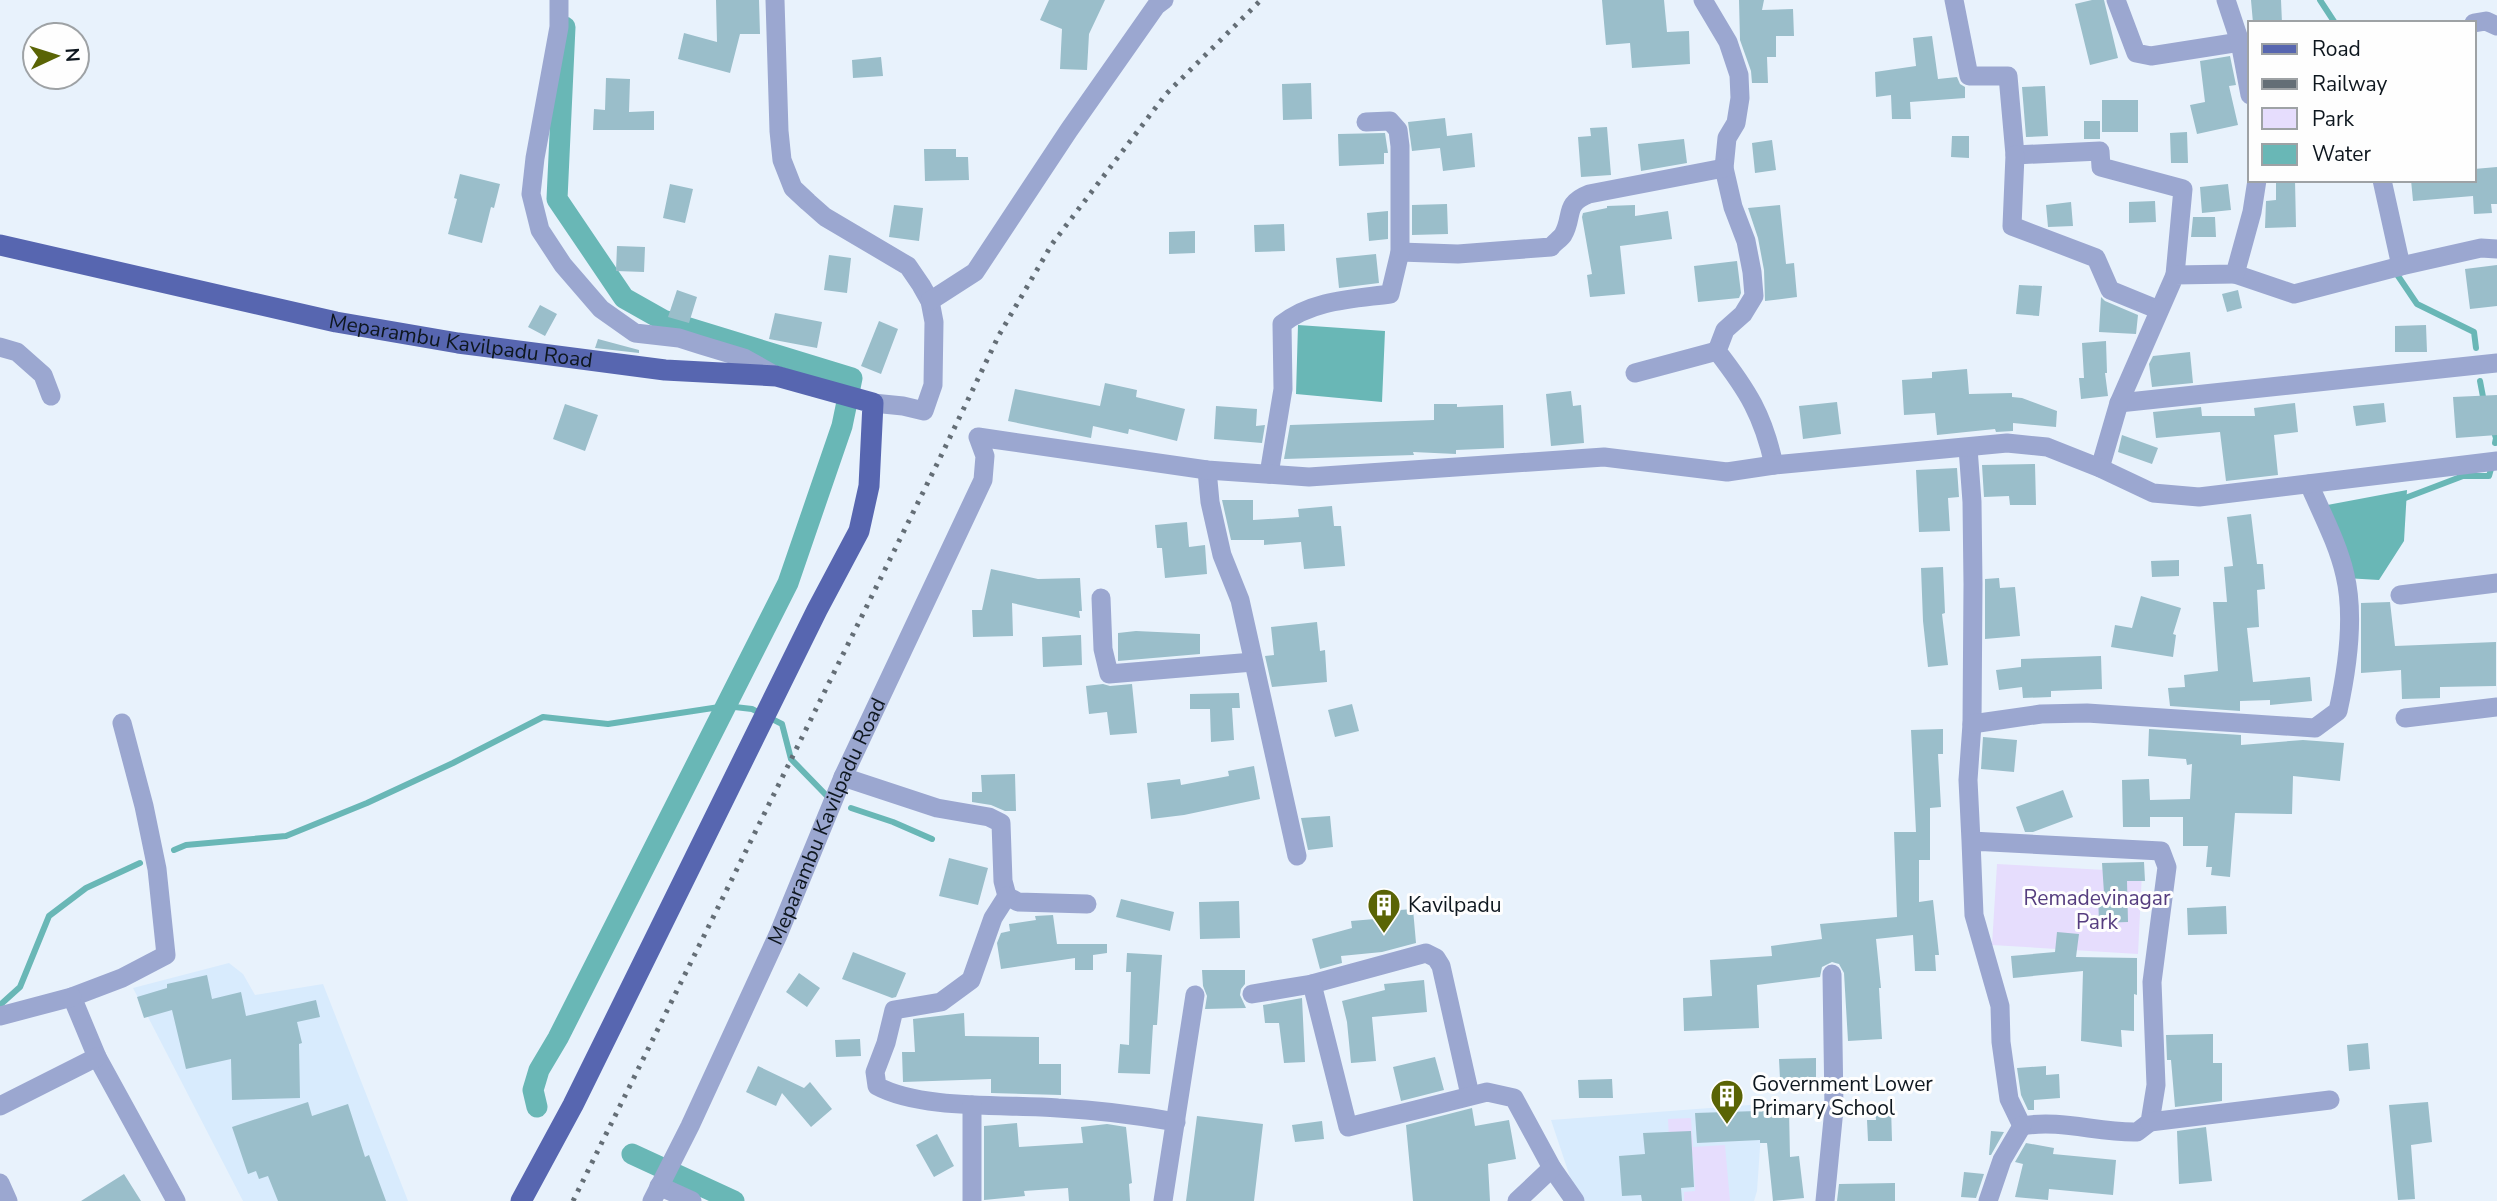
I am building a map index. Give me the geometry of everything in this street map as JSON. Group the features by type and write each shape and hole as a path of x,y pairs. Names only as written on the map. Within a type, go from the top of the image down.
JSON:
{"main road":[{"name":"Meparambu Kavilpadu Road","path":"0,245 336,322 665,370 776,376 873,403"},
{"path":"521,1201 573,1105 817,610 859,531 869,486 873,403"}],"street":[{"path":"559,0 559,27 531,194 540,230 563,265 601,309 635,332 679,338 744,358 776,376"},
{"path":"775,0 779,131 782,160 793,188 825,217 908,266 930,301 975,272 1069,130 1156,6 1164,0"},
{"path":"1703,0 1728,42 1739,75 1740,98 1736,123 1727,138 1724,168 1733,207 1746,240 1754,296 1743,314 1725,330 1717,351"},
{"path":"1954,0 1969,76 2008,76 2015,155 2012,226 2096,258 2110,290 2160,310"},
{"path":"2116,0 2136,53 2151,56 2240,43"},
{"path":"2226,0 2240,43 2248,85"},
{"path":"2476,23 2486,21 2497,26"},
{"path":"1269,474 1283,389 1282,324 1298,311 1334,302 1391,294 1400,252 1398,130 1390,121 1366,122"},
{"path":"2015,155 2101,151 2101,167 2183,189 2175,275 2119,403 2100,468"},
{"path":"1400,252 1458,254 1551,247 1563,234 1569,211 1576,199 1589,194 1724,168"},
{"path":"2235,274 2258,182"},
{"path":"2382,182 2401,266"},
{"path":"2175,275 2235,274 2294,294 2401,266 2481,248 2497,248"},
{"name":"Meparambu Kavilpadu Road","path":"873,403 923,411 933,385 934,321 930,301"},
{"path":"0,347 17,352 43,375 51,396"},
{"path":"1635,373 1717,351"},
{"path":"1717,351 1743,384 1758,411 1769,441 1773,465"},
{"path":"2119,403 2497,363"},
{"name":"Meparambu Kavilpadu Road","path":"656,1193 778,935 844,777 983,480 985,456 978,437 1206,470"},
{"path":"1297,856 1240,600 1222,555 1206,470 1309,477 1604,457 1727,472 1773,465 2007,443 2047,447 2153,493 2199,497 2497,461"},
{"path":"1968,448 1972,502 1972,724 1968,780 1974,915 2000,1006 2001,1042 2009,1099 2022,1126"},
{"path":"1972,724 2031,715 2087,713 2315,728 2338,711 2345,681 2350,628 2346,576 2309,484"},
{"path":"2400,595 2497,583"},
{"path":"1101,598 1102,649 1109,674 1253,662"},
{"path":"2405,718 2497,707"},
{"path":"0,1016 72,998 122,978 166,955 158,869 122,723"},
{"path":"844,777 937,808 989,817 1001,823 1003,881 1007,896 1018,902 1087,904"},
{"path":"1970,841 2161,851 2167,867 2152,982 2156,1085 2150,1122"},
{"path":"1007,896 993,918 971,980 941,1002 894,1010 875,1072 877,1086 891,1094 972,1105 1131,1114 1176,1122"},
{"path":"1252,994 1312,984 1426,953 1436,958 1440,966 1470,1095"},
{"path":"1825,1201 1834,1109 1832,974"},
{"path":"1312,984 1348,1127 1487,1092 1514,1098 1552,1168 1575,1201"},
{"path":"1163,1201 1195,995"},
{"path":"72,998 97,1057 176,1201"},
{"path":"0,1105 97,1057"},
{"path":"2022,1126 2063,1123 2091,1130 2137,1132 2150,1122 2330,1100"},
{"path":"972,1105 972,1201"},
{"path":"1988,1201 2002,1160 2022,1126"},
{"path":"1517,1201 1552,1168"},
{"path":"0,1184 8,1201"},
{"path":"656,1193 692,1201"}],"shaded area":[{"path":"229,963 243,974 255,995 323,984 408,1201 243,1201 133,988"},
{"path":"1763,1104 1754,1201 1578,1201 1551,1120"}],"green space":[{"name":"Remadevinagar Park","path":"1997,864 2142,872 2138,954 1992,945"},
{"path":"1691,1118 1693,1147 1725,1145 1730,1201 1684,1201 1684,1192 1695,1191 1693,1156 1670,1157 1668,1119"}],"water":[{"path":"1298,325 1385,331 1382,402 1296,394"},
{"path":"2407,490 2404,541 2379,580 2345,578 2322,506"}],"building":[{"path":"716,0 759,0 760,34 740,34 730,73 678,59 684,33 717,42"},
{"path":"1049,0 1105,0 1089,34 1087,70 1060,69 1062,29 1040,20"},
{"path":"1602,0 1664,0 1667,32 1689,31 1690,64 1632,68 1630,43 1606,45"},
{"path":"1739,0 1764,0 1762,10 1793,9 1794,36 1776,36 1776,57 1767,57 1768,83 1752,83 1751,71 1740,40"},
{"path":"2104,0 2118,58 2090,65 2075,4"},
{"path":"2251,0 2281,0 2282,21 2253,21"},
{"path":"1932,36 1938,79 1957,77 1965,87 1965,98 1910,102 1911,119 1892,119 1891,95 1876,97 1875,72 1916,66 1913,38"},
{"path":"2230,56 2236,85 2229,86 2238,125 2197,134 2190,105 2205,102 2200,61"},
{"path":"881,57 883,76 853,78 852,60"},
{"path":"606,78 630,79 629,112 654,111 654,130 593,130 594,109 605,110"},
{"path":"1311,83 1312,119 1283,120 1282,84"},
{"path":"2045,86 2048,136 2026,137 2022,87"},
{"path":"2102,100 2138,100 2138,132 2102,132"},
{"path":"1445,118 1447,136 1472,133 1475,167 1443,171 1440,148 1412,151 1408,122"},
{"path":"2084,121 2100,121 2100,139 2084,139"},
{"path":"1607,127 1611,175 1581,177 1578,137 1591,136 1590,128"},
{"path":"2187,132 2188,163 2171,163 2170,133"},
{"path":"1385,133 1388,153 1384,153 1384,164 1339,166 1338,134"},
{"path":"1952,136 1969,136 1969,158 1951,157"},
{"path":"1684,139 1687,163 1641,171 1638,144"},
{"path":"1772,140 1776,170 1755,173 1752,143"},
{"path":"924,149 956,149 956,157 968,157 969,180 925,181"},
{"path":"2497,167 2497,204 2491,204 2492,213 2474,214 2473,196 2413,201 2411,182 2476,182 2476,169"},
{"path":"460,174 500,184 482,243 448,234"},
{"path":"2276,182 2295,182 2296,227 2265,228 2266,201 2276,200"},
{"path":"670,184 693,189 685,223 663,218"},
{"path":"2228,184 2231,210 2202,213 2200,187"},
{"path":"2155,201 2156,222 2129,223 2129,202"},
{"path":"2071,202 2073,226 2048,227 2046,205"},
{"path":"1447,204 1448,234 1412,235 1412,205"},
{"path":"894,205 923,208 919,241 889,237"},
{"path":"1635,205 1635,216 1668,211 1672,239 1620,246 1625,294 1590,297 1587,275 1592,274 1583,213 1607,206"},
{"path":"1780,205 1786,264 1794,263 1797,297 1765,301 1764,270 1758,238 1748,208"},
{"path":"1388,211 1388,239 1369,241 1367,213"},
{"path":"2193,217 2215,217 2216,237 2191,237"},
{"path":"1284,224 1285,251 1255,252 1254,225"},
{"path":"1195,231 1195,253 1169,254 1169,232"},
{"path":"617,246 645,247 644,272 616,271"},
{"path":"1376,254 1379,283 1339,288 1336,258"},
{"path":"829,255 851,258 847,293 824,290"},
{"path":"1737,261 1741,293 1739,298 1698,302 1694,266"},
{"path":"2497,265 2497,306 2470,309 2465,269"},
{"path":"2019,285 2042,286 2039,316 2016,314"},
{"path":"677,290 697,297 689,323 668,317"},
{"path":"2238,290 2242,308 2227,312 2222,294"},
{"path":"2101,297 2138,315 2136,334 2099,332"},
{"path":"540,305 557,314 545,336 528,327"},
{"path":"775,313 822,322 817,348 769,339"},
{"path":"879,321 898,329 881,374 861,366"},
{"path":"2426,325 2427,352 2395,352 2395,326"},
{"path":"598,339 639,350 639,353 595,348"},
{"path":"2106,341 2105,373 2108,396 2081,399 2079,378 2084,378 2082,343"},
{"path":"2190,352 2193,383 2152,387 2149,364 2153,356"},
{"path":"1967,369 1969,394 2012,393 2012,397 2057,411 2056,427 2013,423 2013,431 1996,432 1995,429 1937,435 1935,413 1904,415 1902,380 1932,378 1932,372"},
{"path":"1105,383 1137,390 1136,397 1185,409 1177,441 1129,429 1128,434 1093,426 1091,438 1008,421 1015,389 1100,406"},
{"path":"1571,391 1573,406 1581,405 1584,443 1551,446 1546,394"},
{"path":"2497,395 2497,435 2456,438 2453,397"},
{"path":"1837,402 1841,434 1803,439 1799,406"},
{"path":"2295,403 2298,432 2274,435 2278,475 2226,481 2220,432 2156,438 2153,412 2201,407 2202,416 2255,416 2254,408"},
{"path":"2384,403 2386,422 2356,426 2353,406"},
{"path":"565,404 598,415 585,451 553,439"},
{"path":"1434,404 1457,404 1457,407 1503,405 1504,448 1456,450 1456,454 1413,452 1414,455 1284,459 1290,425 1434,420"},
{"path":"1216,406 1257,409 1256,426 1265,425 1262,443 1214,439"},
{"path":"2122,435 2158,448 2152,464 2118,452"},
{"path":"2035,464 2036,505 2010,505 2009,496 1984,497 1982,465"},
{"path":"1957,468 1959,497 1948,498 1950,531 1919,532 1916,470"},
{"path":"1222,500 1253,500 1253,520 1299,517 1298,509 1332,506 1334,526 1341,526 1345,566 1304,569 1301,542 1264,545 1264,540 1231,540"},
{"path":"2251,514 2257,564 2263,564 2265,589 2257,590 2259,627 2247,628 2253,682 2310,677 2312,701 2270,705 2270,700 2240,701 2240,711 2170,706 2168,688 2185,687 2184,675 2218,671 2213,602 2227,602 2224,567 2233,566 2227,517"},
{"path":"1187,522 1189,547 1205,545 1207,574 1165,578 1162,548 1157,548 1155,525"},
{"path":"2179,560 2179,576 2152,577 2151,561"},
{"path":"1943,567 1945,613 1942,614 1948,665 1928,667 1921,568"},
{"path":"991,569 1038,579 1080,578 1080,618 1012,603 1013,636 973,637 972,610 982,610"},
{"path":"1999,578 2000,588 2015,587 2020,636 1985,639 1985,579"},
{"path":"2141,596 2181,608 2173,634 2176,635 2173,657 2111,647 2115,625 2132,628"},
{"path":"2390,602 2395,646 2496,642 2496,686 2440,687 2440,698 2402,699 2401,670 2361,673 2361,603"},
{"path":"1317,622 1320,651 1325,650 1327,682 1272,687 1265,656 1274,655 1271,627"},
{"path":"1136,631 1200,634 1200,654 1118,661 1118,633"},
{"path":"1081,635 1082,665 1043,667 1042,637"},
{"path":"2101,656 2102,689 2051,691 2051,697 2023,698 2022,687 1999,690 1996,670 2021,667 2021,659"},
{"path":"1132,684 1137,733 1110,735 1107,712 1089,714 1086,686"},
{"path":"1239,693 1240,708 1232,708 1234,740 1211,742 1210,709 1190,709 1190,694"},
{"path":"1352,704 1359,731 1335,737 1328,710"},
{"path":"1943,729 1943,754 1938,754 1941,807 1930,808 1930,860 1919,860 1919,902 1933,900 1939,955 1935,955 1936,971 1915,971 1913,935 1876,939 1882,1039 1848,1041 1844,973 1839,964 1832,962 1822,967 1820,977 1757,985 1759,1028 1684,1031 1683,998 1712,996 1710,960 1772,956 1771,946 1822,939 1820,924 1897,917 1894,832 1916,832 1911,730"},
{"path":"2149,729 2241,735 2241,745 2303,740 2344,743 2340,781 2293,776 2292,814 2235,813 2230,877 2211,875 2212,867 2206,867 2208,846 2183,846 2183,817 2150,817 2150,827 2123,827 2122,780 2149,779 2150,800 2190,799 2192,764 2187,765 2186,759 2148,756"},
{"path":"1983,737 2017,740 2014,772 1981,769"},
{"path":"1254,766 1260,799 1151,819 1147,783 1180,779 1181,785 1229,776 1228,771"},
{"path":"1015,774 1016,811 1005,811 991,805 972,802 972,792 982,792 981,775"},
{"path":"2063,790 2073,817 2033,832 2025,832 2016,807"},
{"path":"1330,816 1333,847 1308,850 1301,818"},
{"path":"949,858 988,868 978,905 939,896"},
{"path":"2144,862 2145,881 2127,881 2128,922 2099,923 2098,893 2104,893 2102,863"},
{"path":"1121,899 1174,912 1170,931 1116,917"},
{"path":"1239,901 1240,938 1200,939 1199,902"},
{"path":"2226,906 2227,934 2188,935 2187,908"},
{"name":"Kavilpadu","path":"1413,909 1416,943 1382,952 1341,956 1342,963 1320,969 1312,939 1352,928 1351,921 1375,919 1374,912"},
{"path":"1053,915 1057,944 1107,944 1107,953 1093,955 1093,970 1075,970 1075,958 1001,969 997,943 1001,933 1010,931 1009,924 1036,920 1035,916"},
{"path":"2057,932 2079,934 2076,957 2137,958 2134,1031 2121,1030 2122,1047 2081,1041 2083,971 2013,978 2011,956 2055,952"},
{"path":"853,952 906,973 896,997 892,998 842,979"},
{"path":"1127,953 1162,955 1150,1074 1118,1073 1120,1044 1129,1045 1131,972 1126,972"},
{"path":"1202,970 1245,970 1245,984 1240,995 1246,1008 1205,1009 1207,996"},
{"path":"799,973 820,988 807,1007 786,992"},
{"path":"207,975 212,999 241,992 246,1016 316,1000 320,1017 297,1022 302,1043 299,1044 300,1098 232,1100 231,1059 186,1069 172,1010 144,1018 137,997 167,988 167,984"},
{"path":"1424,980 1427,1012 1372,1017 1376,1061 1351,1063 1342,1001 1385,990 1384,984"},
{"path":"1302,998 1305,1062 1284,1063 1279,1023 1265,1023 1263,1005"},
{"path":"964,1013 965,1036 1039,1037 1039,1064 1061,1064 1061,1095 991,1093 991,1079 903,1082 902,1052 915,1052 913,1019"},
{"path":"2213,1034 2213,1063 2222,1063 2222,1101 2175,1107 2171,1060 2167,1060 2166,1035"},
{"path":"860,1039 861,1056 836,1057 835,1040"},
{"path":"2368,1043 2370,1069 2349,1071 2347,1045"},
{"path":"1435,1057 1444,1090 1401,1101 1393,1067"},
{"path":"1816,1058 1816,1078 1780,1079 1779,1059"},
{"path":"758,1066 804,1088 810,1082 832,1109 811,1127 782,1093 776,1106 746,1092"},
{"path":"2046,1066 2046,1075 2059,1074 2060,1098 2034,1100 2034,1110 2028,1110 2021,1095 2017,1068"},
{"path":"1612,1079 1613,1098 1579,1098 1578,1080"},
{"path":"308,1102 312,1116 348,1104 365,1157 369,1155 386,1201 278,1201 268,1176 259,1179 256,1171 248,1174 232,1127"},
{"path":"2428,1102 2432,1142 2411,1145 2415,1199 2398,1200 2389,1105"},
{"path":"1875,1107 1891,1107 1892,1141 1868,1141 1867,1120 1876,1120"},
{"path":"1472,1108 1475,1126 1509,1120 1516,1159 1488,1164 1490,1201 1413,1201 1406,1125"},
{"path":"1789,1110 1790,1157 1799,1156 1804,1198 1773,1201 1767,1143 1760,1143 1760,1140 1697,1143 1695,1113"},
{"path":"1197,1116 1263,1124 1254,1201 1186,1201"},
{"path":"1322,1121 1324,1139 1295,1142 1292,1125"},
{"path":"1017,1123 1019,1147 1083,1143 1081,1127 1107,1124 1126,1127 1132,1183 1129,1184 1130,1201 1069,1201 1068,1188 1024,1191 1025,1196 984,1200 984,1126"},
{"path":"2206,1127 2212,1181 2179,1184 2177,1131"},
{"path":"1691,1131 1694,1187 1681,1188 1682,1201 1642,1201 1641,1195 1622,1196 1619,1156 1645,1154 1643,1133"},
{"path":"1991,1131 2004,1132 1989,1155"},
{"path":"937,1134 954,1166 934,1177 916,1145"},
{"path":"2026,1143 2054,1148 2053,1154 2116,1160 2113,1195 2049,1189 2048,1200 2015,1197 2023,1164 2015,1162"},
{"path":"1964,1172 1984,1174 1976,1198 1961,1197"},
{"path":"124,1174 141,1201 81,1201"},
{"path":"1895,1183 1895,1201 1837,1201 1839,1184"}],"waterway":[{"path":"2320,0 2334,21"},
{"path":"537,1107 533,1090 539,1070 558,1038 788,583 842,426 852,378 663,320 624,298 557,199 565,27"},
{"path":"2394,270 2417,304 2474,332 2476,348"},
{"path":"2480,381 2484,402"},
{"path":"2493,429 2495,443"},
{"path":"2400,500 2463,476 2489,476 2491,469"},
{"path":"174,850 186,845 286,836 367,803 543,717 608,724 726,706 752,709 782,724 791,759 827,796"},
{"path":"851,808 932,839"},
{"path":"0,1005 20,987 49,916 86,888 140,863"},
{"path":"632,1154 734,1201"}],"railway":[{"path":"573,1201 999,335 1052,244 1166,94 1261,0"}],"place":[{"name":"Kavilpadu","path":"1384,935"},
{"name":"Government Lower Primary School","path":"1727,1126"}]}
